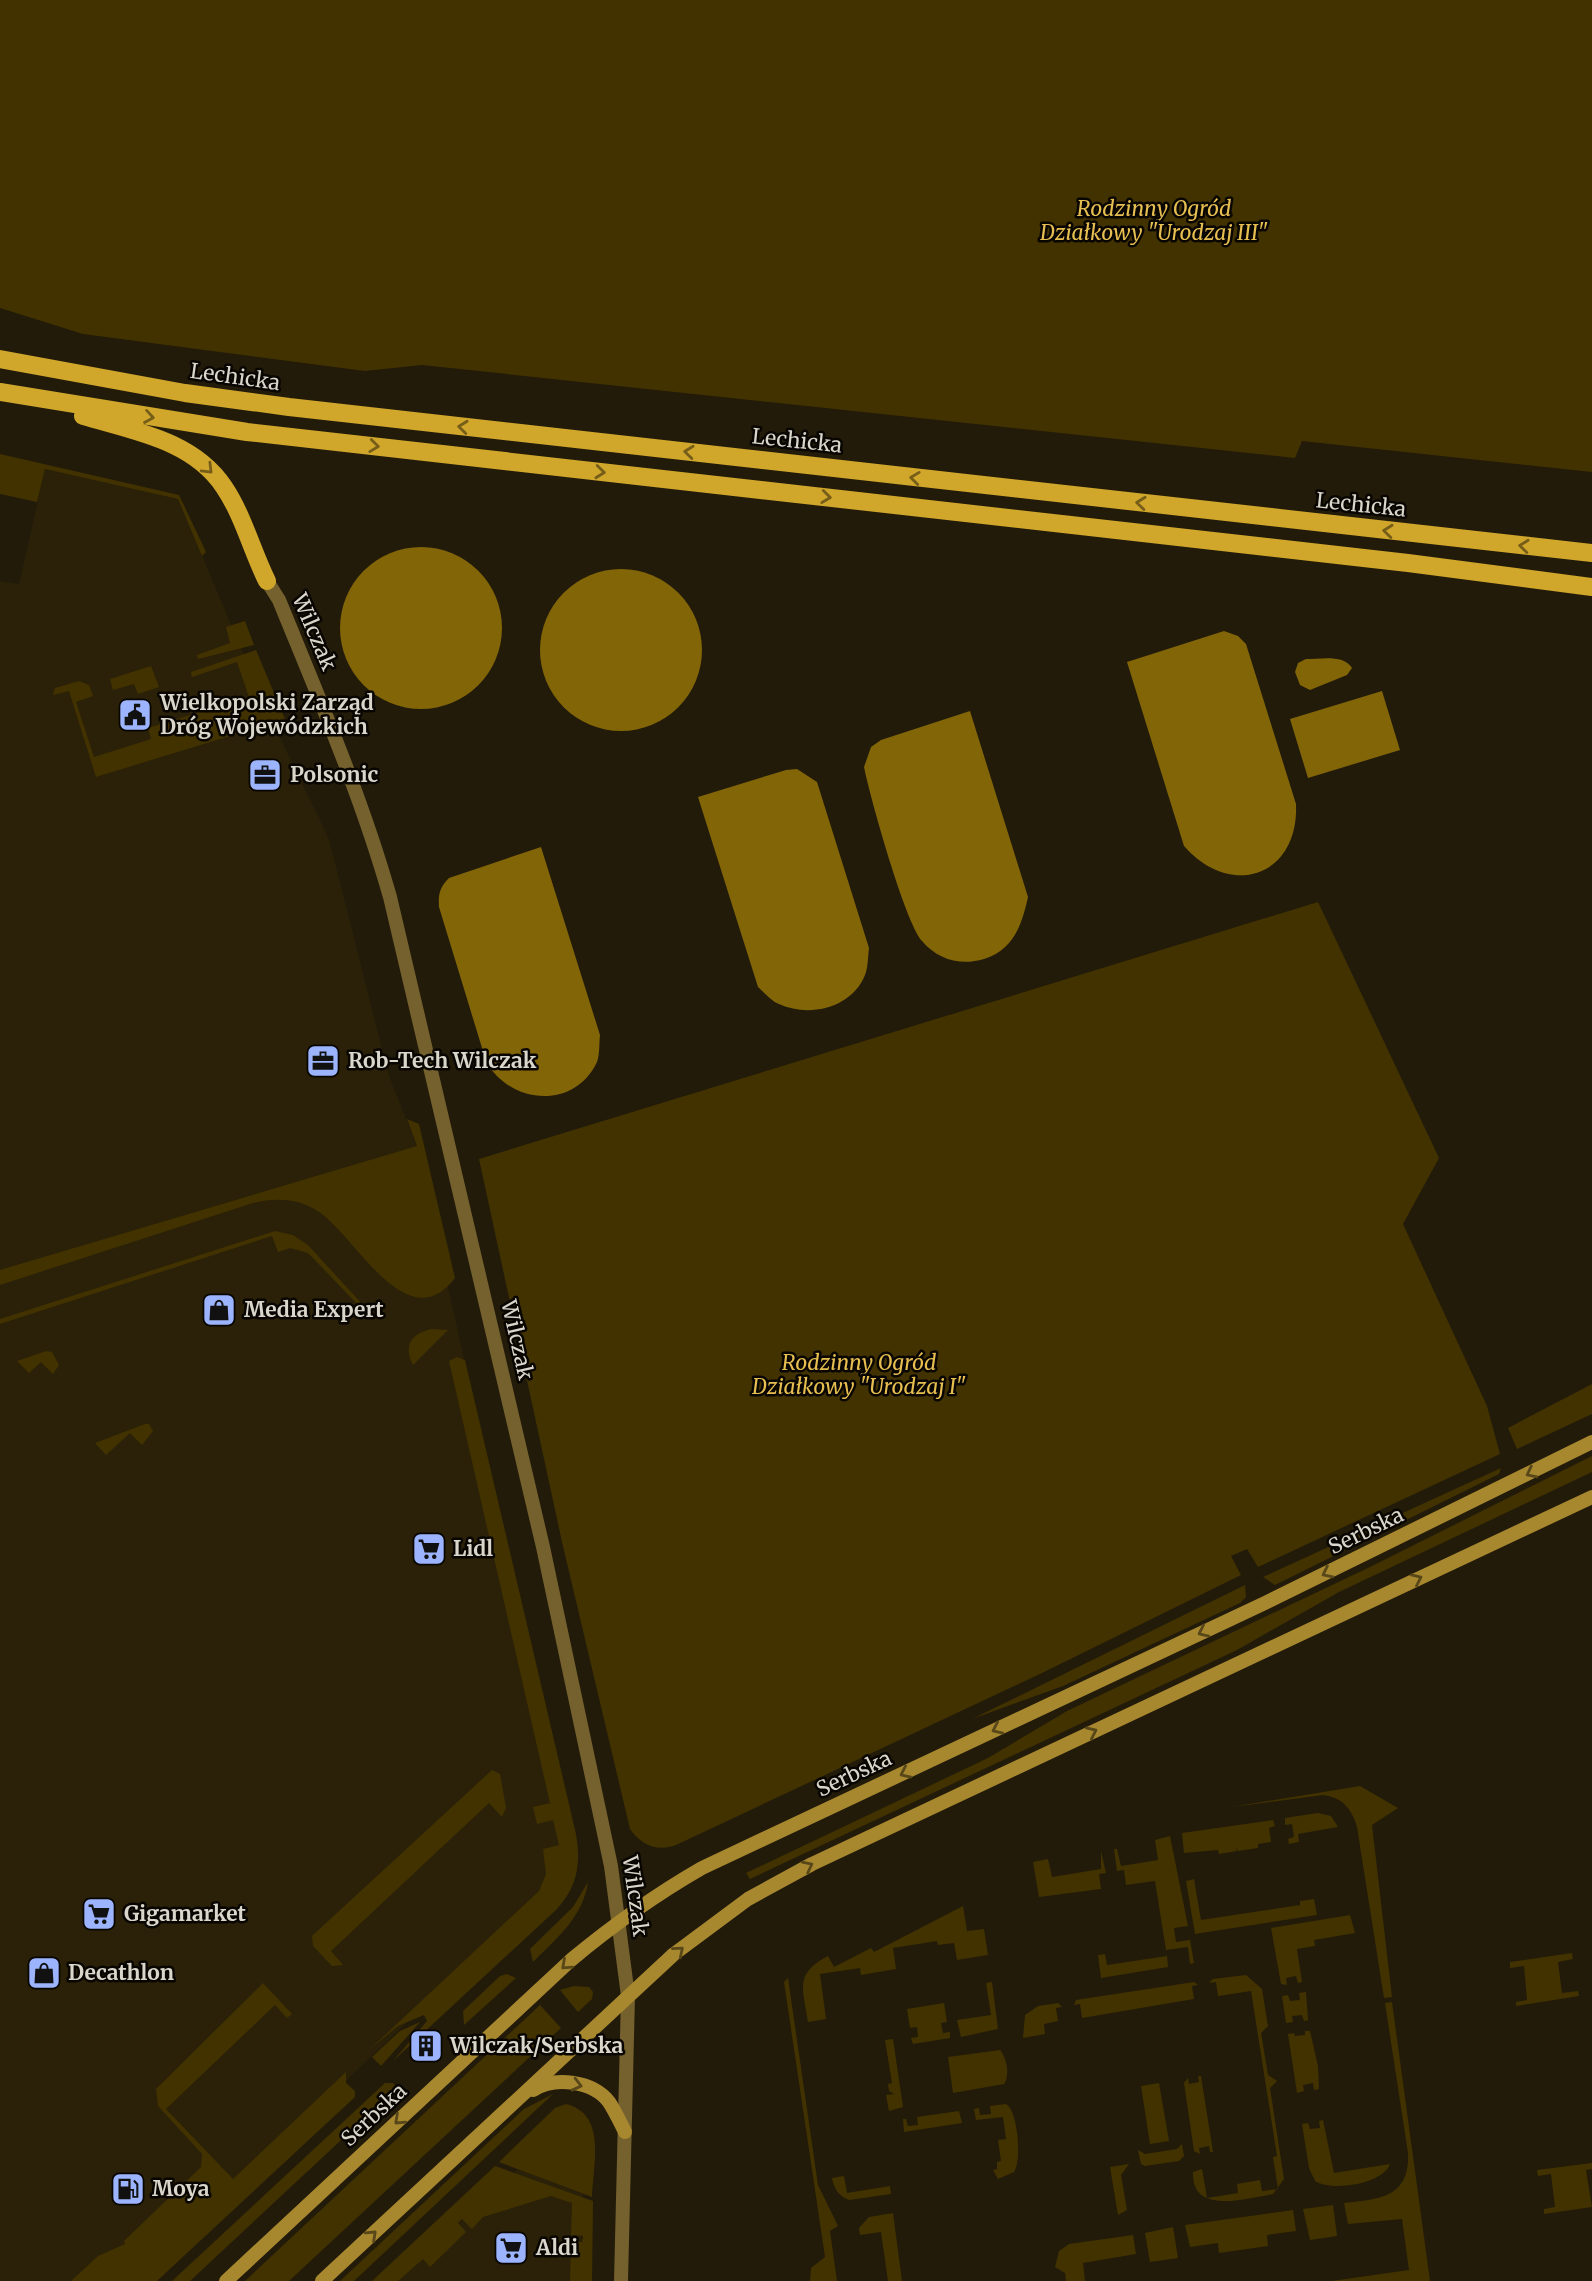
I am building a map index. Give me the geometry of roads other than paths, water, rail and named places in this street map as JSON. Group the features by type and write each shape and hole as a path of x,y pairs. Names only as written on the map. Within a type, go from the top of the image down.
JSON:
{"main road":[{"name":"Lechicka","path":"0,359 185,393 289,407 1592,554"},
{"path":"4,393 154,437 191,454 225,488 267,581"},
{"path":"4,393 247,432 1408,563 1592,587"}],"street":[{"name":"Wilczak","path":"267,581 279,600 357,793 390,897 546,1560 611,1866 628,1996 621,2281"},
{"name":"Serbska","path":"226,2281 618,1920 702,1868 1265,1603 1592,1442"},
{"path":"322,2281 628,1996 696,1937 748,1899 802,1870 1592,1497"},
{"path":"514,2102 541,2084 571,2083 598,2092 609,2102 625,2132"}],"place":[{"name":"Wielkopolski Zarząd Dróg Wojewódzkich","path":"135,715"},
{"name":"Polsonic","path":"265,775"},
{"name":"Rob-Tech Wilczak","path":"323,1061"},
{"name":"Media Expert","path":"219,1310"},
{"name":"Lidl","path":"429,1549"},
{"name":"Gigamarket","path":"99,1914"},
{"name":"Decathlon","path":"44,1973"},
{"name":"Wilczak/Serbska","path":"426,2046"},
{"name":"Moya","path":"128,2189"},
{"name":"Aldi","path":"511,2248"}],"park label":[{"name":"Rodzinny Ogród Działkowy \"Urodzaj III\"","path":"1154,221"},
{"name":"Rodzinny Ogród Działkowy \"Urodzaj I\"","path":"859,1375"}]}
